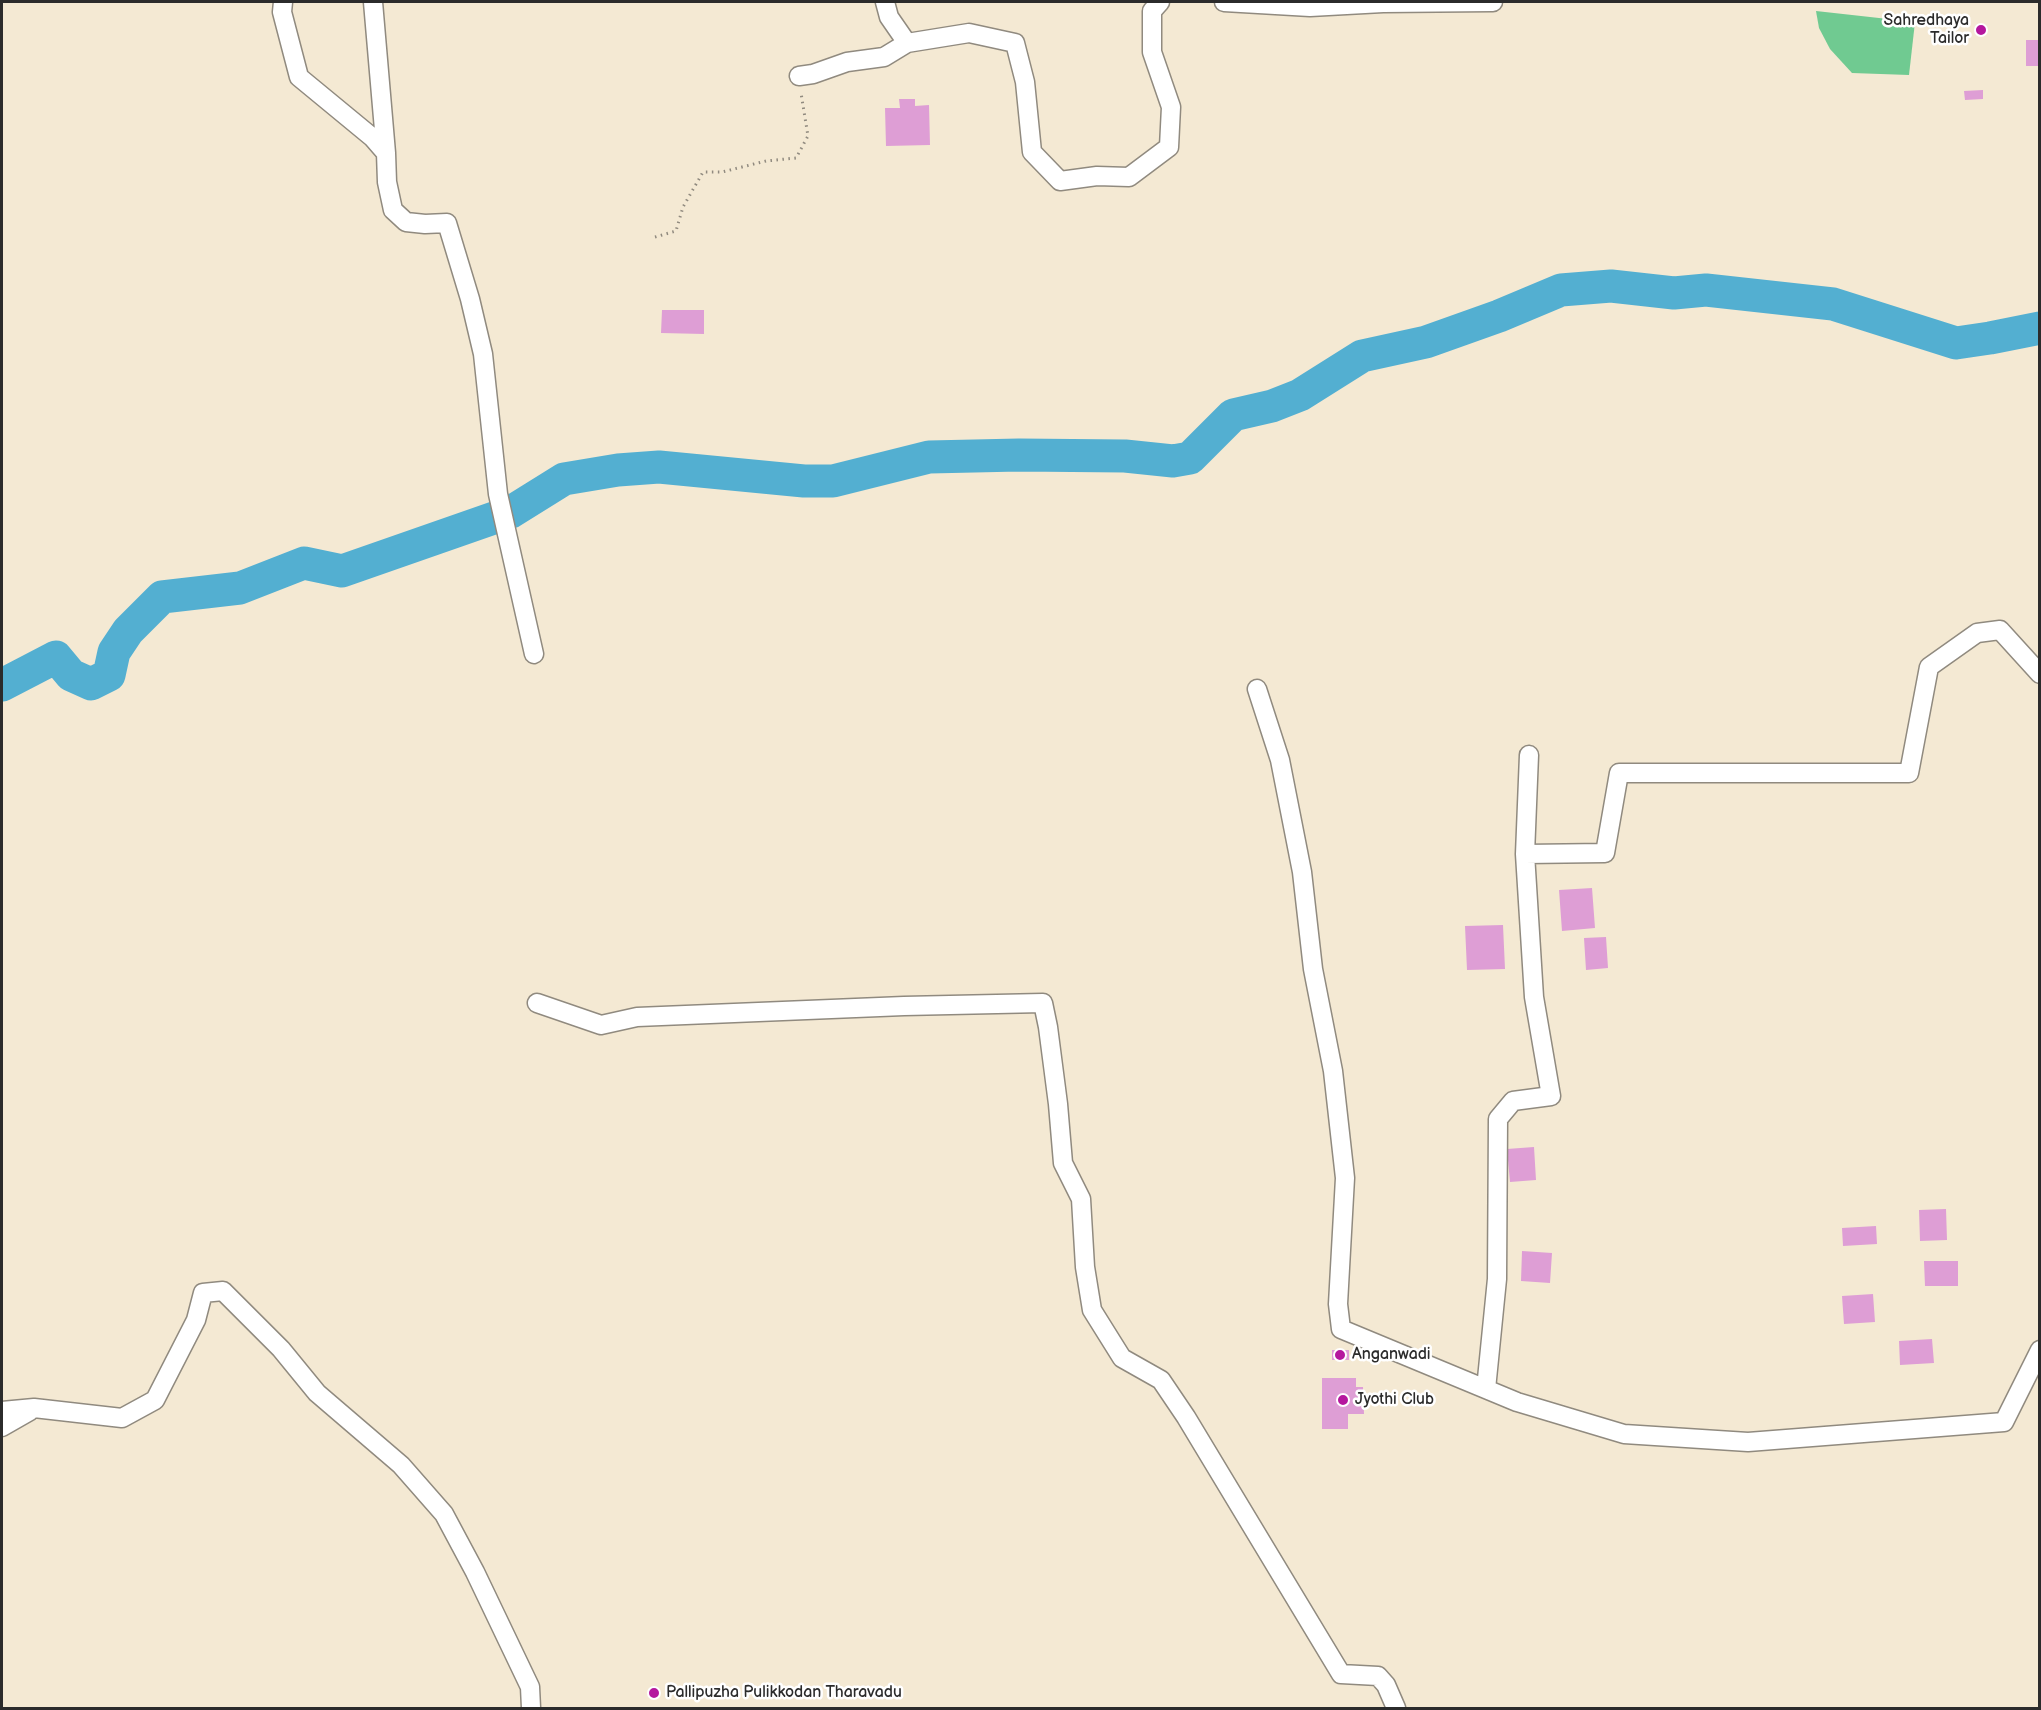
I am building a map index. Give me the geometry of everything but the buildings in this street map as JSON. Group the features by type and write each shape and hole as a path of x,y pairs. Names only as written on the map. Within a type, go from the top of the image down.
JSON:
{"street":[{"path":"283,2 282,12 299,77 373,138 386,153"},
{"path":"373,2 387,182 393,210 406,222 447,223 470,298 483,354 498,494 534,654"},
{"path":"885,2 889,17 907,43"},
{"path":"800,76 847,62 884,57 907,43 969,33 1015,43 1025,82 1032,152 1060,181 1097,176 1129,177 1169,147 1171,107 1152,52 1152,11 1161,2"},
{"path":"1224,2 1310,7 1383,3 1493,2"},
{"path":"1525,854 1605,853 1619,773 1909,773 1929,667 1977,633 2000,630 2040,674"},
{"path":"1257,689 1280,760 1302,872 1312,969 1333,1071 1345,1178 1338,1304 1341,1329 1516,1402 1624,1434 1760,1441 2004,1422 2040,1350"},
{"path":"1486,1389 1497,1279 1498,1119 1513,1101 1551,1096 1534,997 1525,854 1529,755"},
{"path":"537,1003 601,1025 637,1017 904,1006 1043,1004 1048,1027 1063,1164 1081,1199 1084,1267 1092,1311 1122,1358 1161,1380 1186,1417 1341,1674 1378,1676 1386,1685 1396,1708"},
{"path":"2,1411 34,1408 122,1418 155,1400 196,1320 203,1293 223,1291 281,1349 317,1393 401,1464 444,1514 475,1572 530,1687 531,1708"},
{"path":"2,1427 34,1408"}],"path":[{"path":"655,237 676,231 683,207 703,172 722,172 766,161 796,158 808,136 801,102 800,76"}],"green space":[{"path":"1816,11 1915,22 1909,75 1852,73 1830,49 1819,28"}],"waterway":[{"path":"2,685 56,657 71,675 91,684 109,675 114,652 128,631 162,597 240,588 304,563 342,571 511,512 564,479 618,470 659,467 804,481 833,481 929,457 1125,456 1173,461 1190,458 1233,415 1272,406 1300,395 1362,356 1426,342 1499,316 1561,290 1611,286 1674,293 1706,290 1833,304 1956,343 2040,328"}],"place":[{"name":"Sahredhaya Tailor","path":"1981,30"},
{"name":"Anganwadi","path":"1340,1355"},
{"name":"Jyothi Club","path":"1343,1400"},
{"name":"Pallipuzha Pulikkodan Tharavadu","path":"654,1693"}]}
